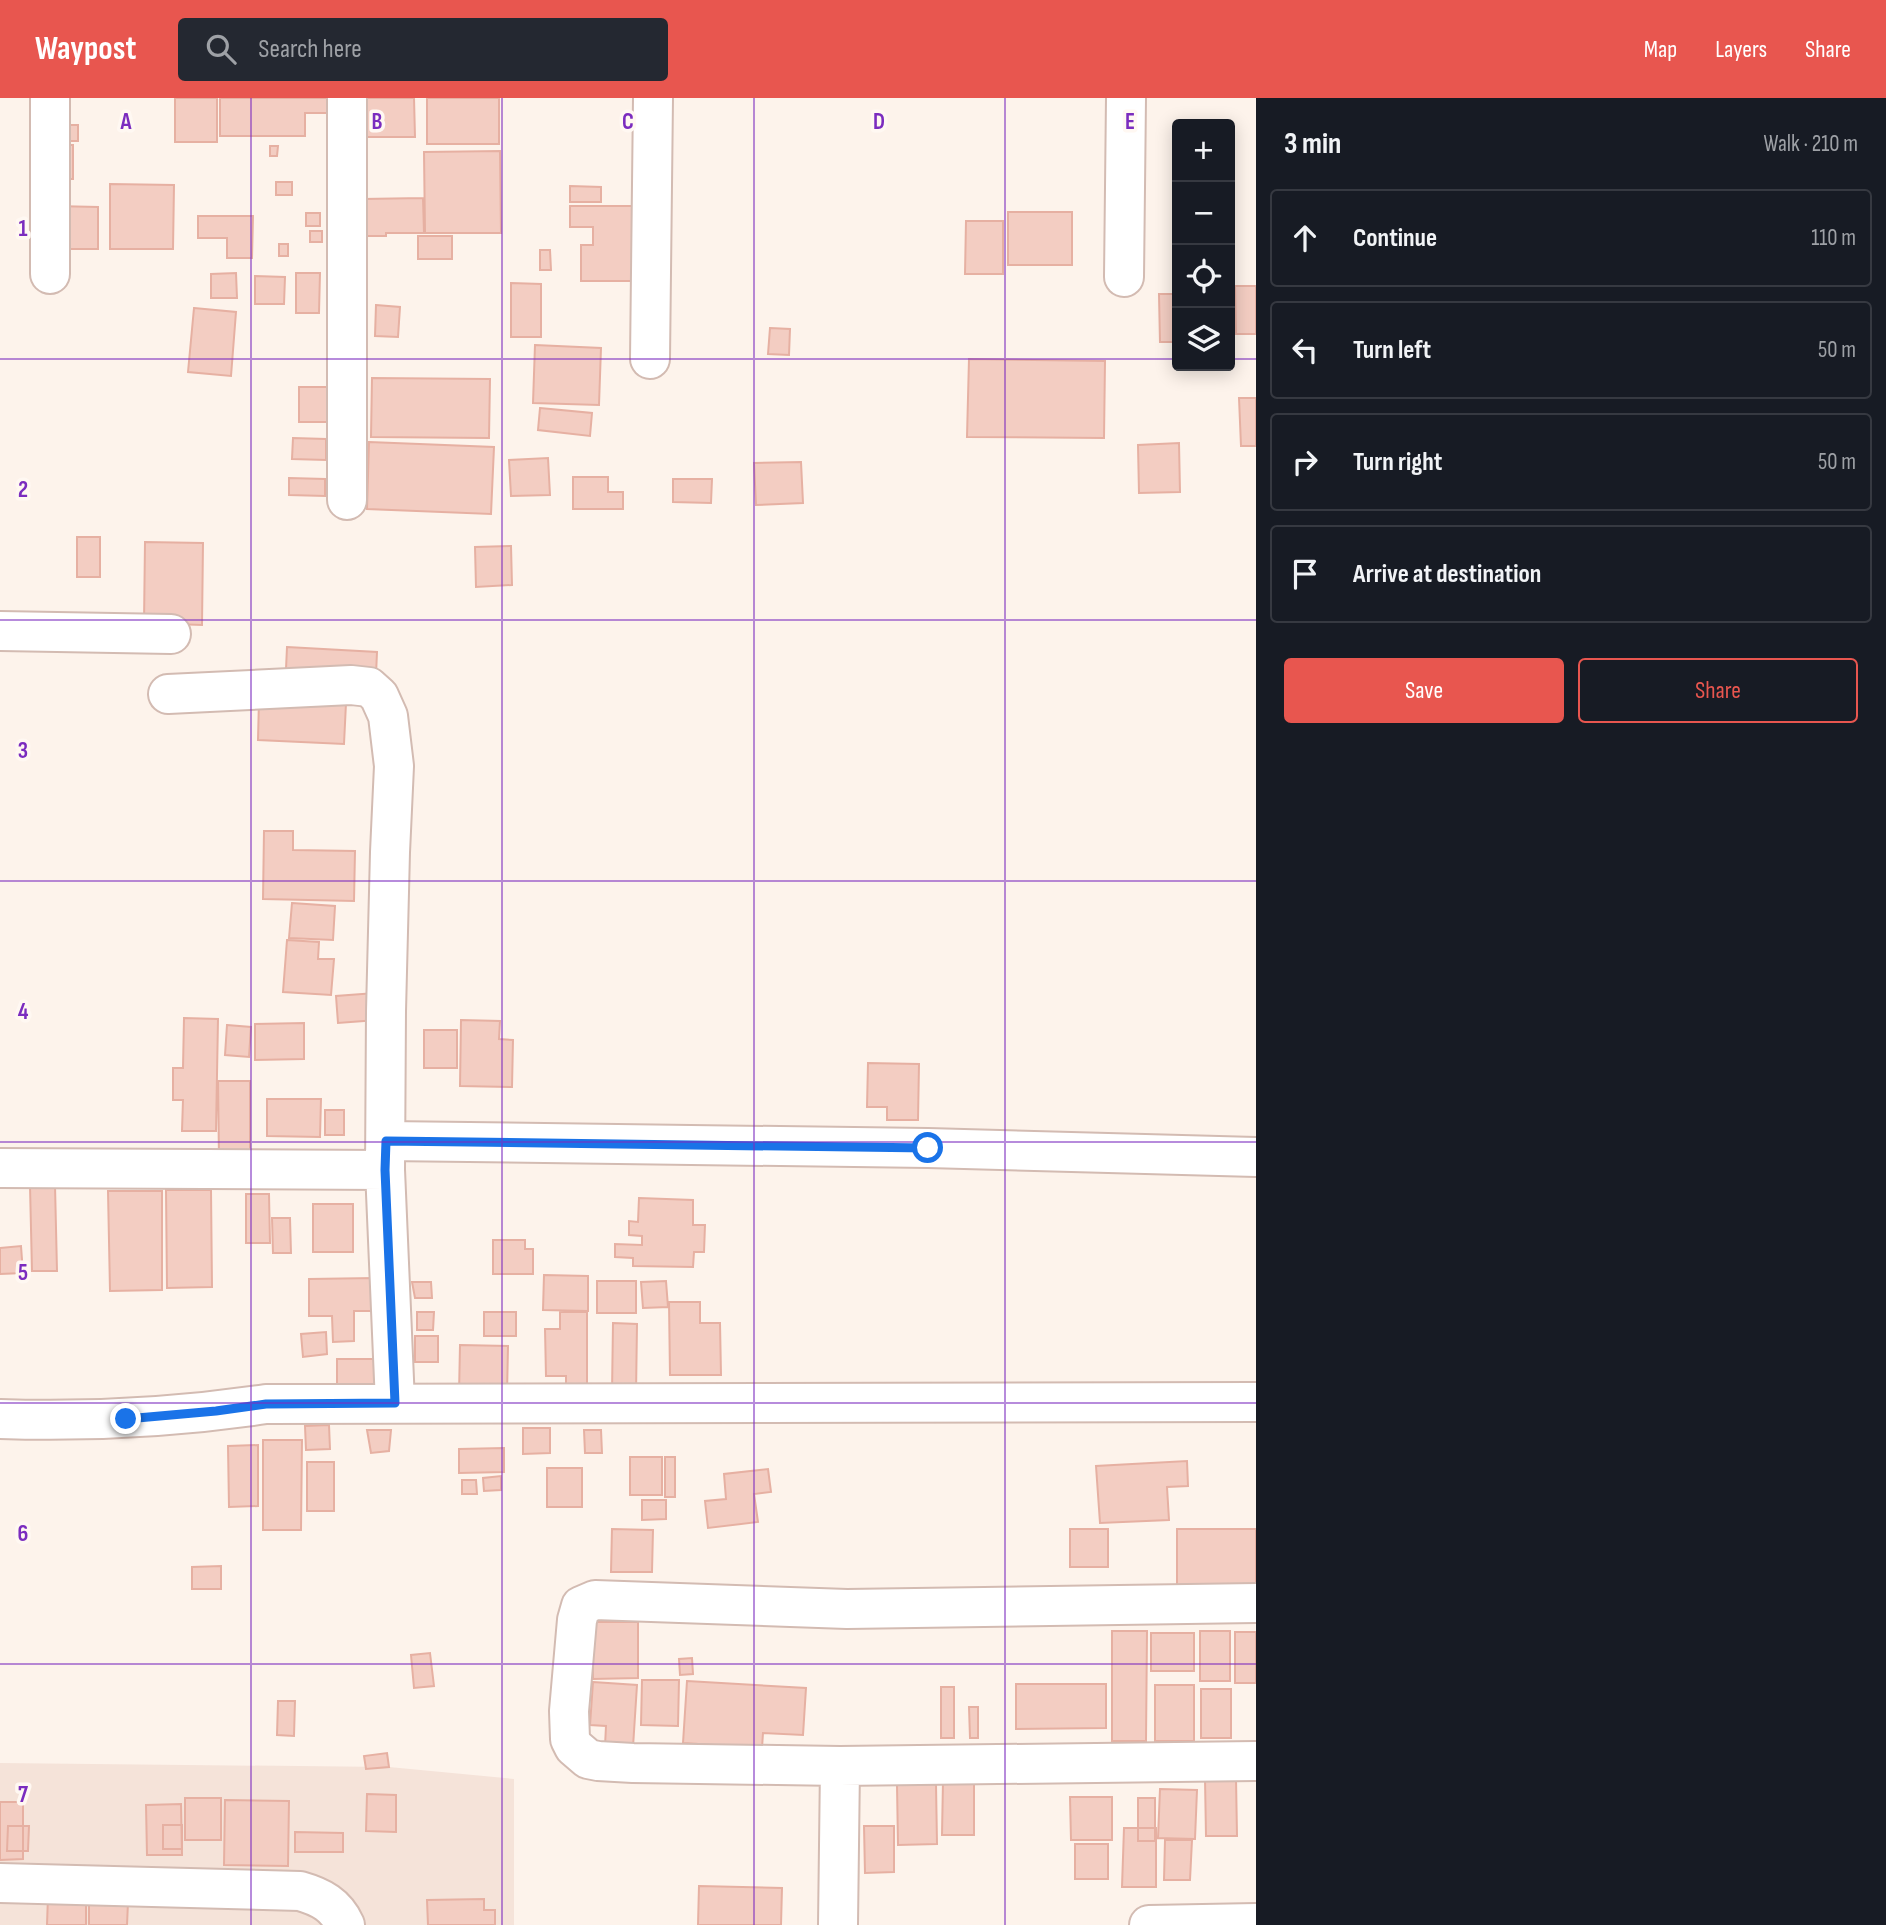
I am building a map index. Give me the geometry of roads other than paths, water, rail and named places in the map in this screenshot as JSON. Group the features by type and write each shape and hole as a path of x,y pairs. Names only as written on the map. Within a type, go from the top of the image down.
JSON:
{"street":[{"path":"50,98 50,274"},
{"path":"347,98 347,500"},
{"path":"650,359 653,98"},
{"path":"1124,276 1126,98"},
{"path":"0,631 172,634"},
{"path":"168,694 351,685 369,687 379,696 388,716 394,766 386,1011 386,1156 395,1403"},
{"path":"0,1168 386,1156 928,1148 1256,1157"},
{"path":"0,1419 126,1419 266,1404 1256,1402"},
{"path":"1256,1603 847,1609 595,1600 581,1606 577,1620 569,1725 570,1739 574,1747 589,1759 633,1763 840,1766 1256,1761"},
{"path":"838,1925 840,1766"},
{"path":"0,1882 300,1891 327,1902 339,1912 345,1925"},
{"path":"1149,1925 1256,1923"}]}
